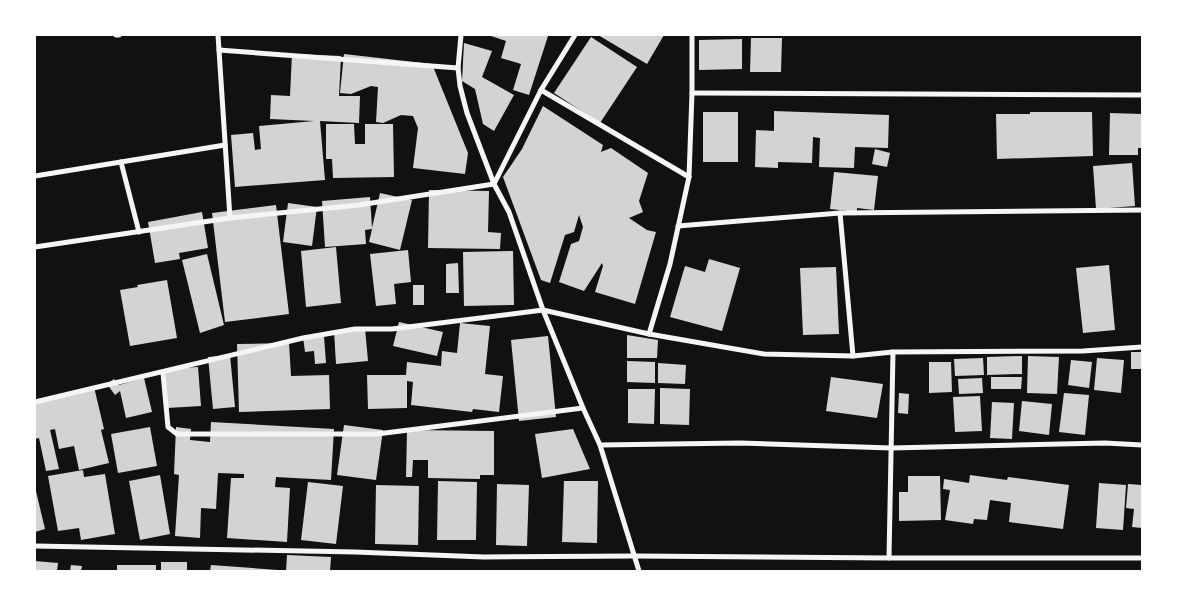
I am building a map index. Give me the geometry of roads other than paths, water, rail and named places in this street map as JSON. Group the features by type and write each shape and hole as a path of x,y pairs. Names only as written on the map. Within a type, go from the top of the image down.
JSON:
{"street":[{"path":"218,35 230,218"},
{"path":"461,35 458,68 460,86 467,113 494,184 509,212 543,310 582,408 600,445 639,571"},
{"path":"494,184 541,90 576,35"},
{"path":"649,334 670,264 688,177 692,93 692,35"},
{"path":"219,50 458,68"},
{"path":"541,90 688,177"},
{"path":"692,93 1142,95"},
{"path":"35,176 225,145"},
{"path":"121,162 139,232"},
{"path":"35,247 230,218 359,205 494,184"},
{"path":"678,226 840,213 1142,210"},
{"path":"840,213 853,356"},
{"path":"35,402 163,373 303,338 354,329 392,328 543,310 649,334 764,354 853,356 893,352 1083,351 1142,347"},
{"path":"888,558 893,352"},
{"path":"163,373 168,426 177,434 377,434 582,408"},
{"path":"600,445 740,443 891,448 1105,443 1142,445"},
{"path":"35,546 355,552 484,557 1142,558"}]}
